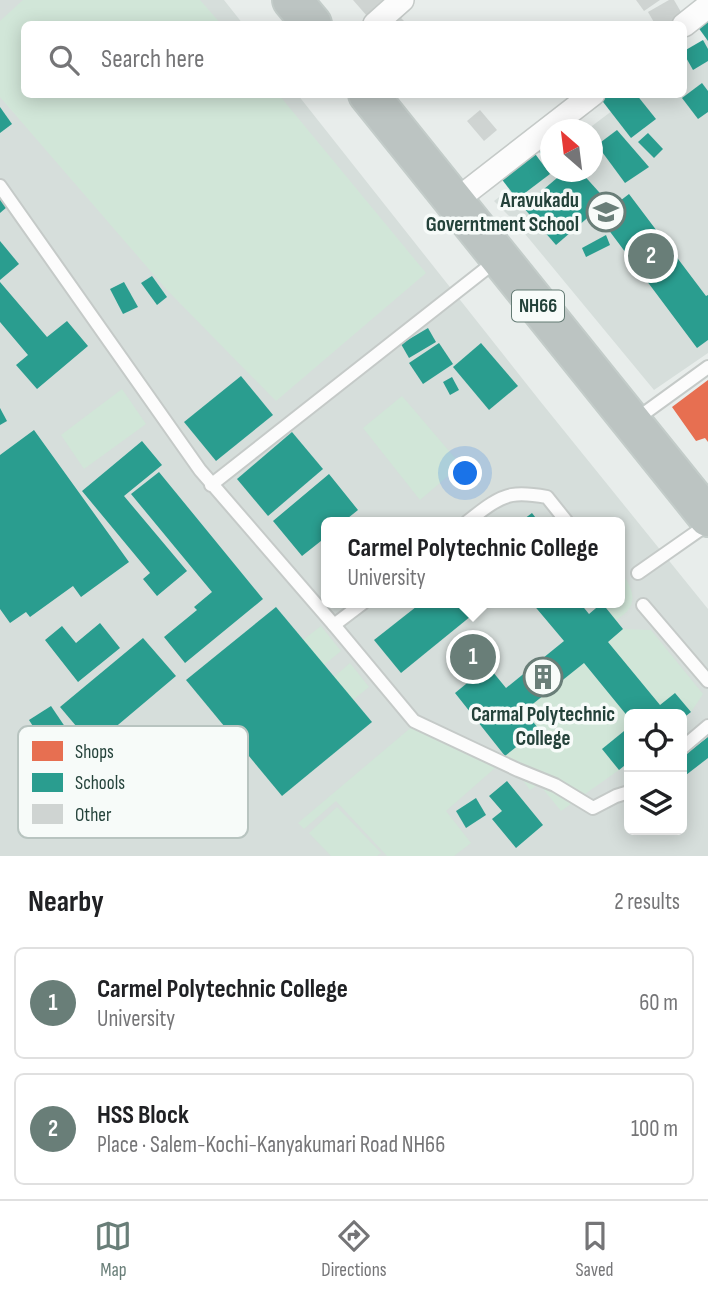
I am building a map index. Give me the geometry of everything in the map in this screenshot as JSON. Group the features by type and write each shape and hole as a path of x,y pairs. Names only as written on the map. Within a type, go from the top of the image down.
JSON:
{"highway":[{"path":"292,0 310,21"},
{"name":"NH66","path":"371,98 708,517"}],"street":[{"path":"378,21 402,0"},
{"path":"687,23 708,6"},
{"path":"454,202 588,98"}],"lane":[{"path":"0,186 211,485 414,721 555,785 593,808 624,794"},
{"path":"211,485 500,258"},
{"path":"631,422 708,367"},
{"path":"474,517 500,499 522,494 547,497 563,517"},
{"path":"638,573 708,524"},
{"path":"643,605 708,681"},
{"path":"334,625 356,608"},
{"path":"687,744 708,726"}],"shaded area":[{"path":"0,0 224,0 241,21 21,21 21,98 300,98 708,609 708,856 0,856"},
{"name":"Aravukadu Governtment School","path":"708,37 708,353 654,390 516,223 494,201 540,166 540,182 603,182 601,119 629,98 687,98 687,54"}],"green space":[{"path":"23,0 200,0 218,21 21,21 21,98 281,98 426,273 276,401 167,290 0,97 0,21"},
{"path":"122,389 146,424 84,469 61,435"},
{"path":"402,396 461,465 420,500 363,428"},
{"path":"625,579 632,592 632,602 627,612 616,620 607,608 625,608"},
{"path":"321,626 341,651 324,665 303,640"},
{"path":"623,629 651,630 703,694 691,712 675,693 660,705 608,642"},
{"path":"350,663 369,687 353,700 334,677"},
{"path":"584,663 624,712 624,731 602,749 619,770 561,811 539,784 530,790 505,756 539,729 524,711"},
{"path":"414,725 495,768 446,811 471,843 454,856 387,856 336,801 304,829 298,823"},
{"path":"337,807 381,853 377,856 331,856 309,833"}],"building: Shops":[{"path":"708,380 708,442 705,438 696,441 672,407"}],"building: Schools":[{"path":"708,14 708,41 695,23"},
{"path":"703,40 708,49 708,61 693,70 687,59 687,49"},
{"path":"702,83 708,91 708,112 698,119 682,98 687,98 687,94"},
{"path":"600,98 639,98 656,119 631,138"},
{"path":"0,107 12,124 0,133"},
{"path":"617,130 649,167 625,183 603,153 603,140"},
{"path":"648,133 663,149 654,158 638,142"},
{"path":"530,147 540,160 540,182 517,199 497,173"},
{"path":"552,182 590,182 607,201 556,245 523,207"},
{"path":"629,194 706,296 708,295 708,340 697,348 599,217"},
{"path":"0,199 7,207 0,213"},
{"path":"606,235 610,245 586,257 582,248"},
{"path":"0,241 19,264 0,280"},
{"path":"152,276 167,297 157,305 141,283"},
{"path":"0,282 47,337 67,321 88,346 37,389 16,365 28,355 0,322"},
{"path":"124,282 138,307 123,314 110,289"},
{"path":"428,328 436,342 409,358 401,344"},
{"path":"439,343 453,364 423,384 409,363"},
{"path":"481,343 518,386 489,410 453,367"},
{"path":"241,376 273,415 216,461 184,422"},
{"path":"452,377 459,390 450,395 443,382"},
{"path":"0,408 7,421 0,425"},
{"path":"34,430 129,562 81,597 73,586 30,617 26,612 10,623 0,609 0,455"},
{"path":"292,432 323,469 268,516 237,479"},
{"path":"142,441 162,465 124,496 187,571 157,596 143,579 150,573 82,491"},
{"path":"159,472 263,599 185,663 164,637 197,610 194,607 212,592 131,494"},
{"path":"329,474 358,510 349,517 321,517 321,541 302,556 273,521"},
{"path":"276,607 372,722 282,796 248,755 248,726 224,726 186,680"},
{"path":"415,608 481,608 401,673 374,640"},
{"name":"Carmal Polytechnic College","path":"536,608 584,608 589,614 596,608 606,608 623,629 608,642 660,705 675,693 691,712 687,715 687,709 624,709 624,712 584,663 524,711 539,729 505,756 455,693 488,666 506,688 564,641"},
{"path":"100,623 120,648 78,682 45,640 62,626 76,643"},
{"path":"143,638 176,676 117,726 76,726 60,707"},
{"path":"51,706 64,726 33,726 29,720"},
{"name":"Carmal Polytechnic College","path":"624,731 624,766 619,770 602,749"},
{"path":"708,737 708,758 687,774 687,753"},
{"path":"507,781 543,825 516,848 492,819 502,811 489,796"},
{"path":"476,798 486,815 466,828 456,811"}],"building: Other":[{"path":"353,0 385,0 367,16"},
{"path":"636,0 660,0 644,11"},
{"path":"674,0 685,19 653,21 648,12"},
{"path":"480,110 497,130 484,141 467,121"}],"place":[{"name":"Aravukadu Governtment School","path":"606,212"},
{"name":"HSS Block","path":"651,256"},
{"name":"Carmel Polytechnic College","path":"473,657"},
{"name":"Carmal Polytechnic College","path":"543,677"}]}
